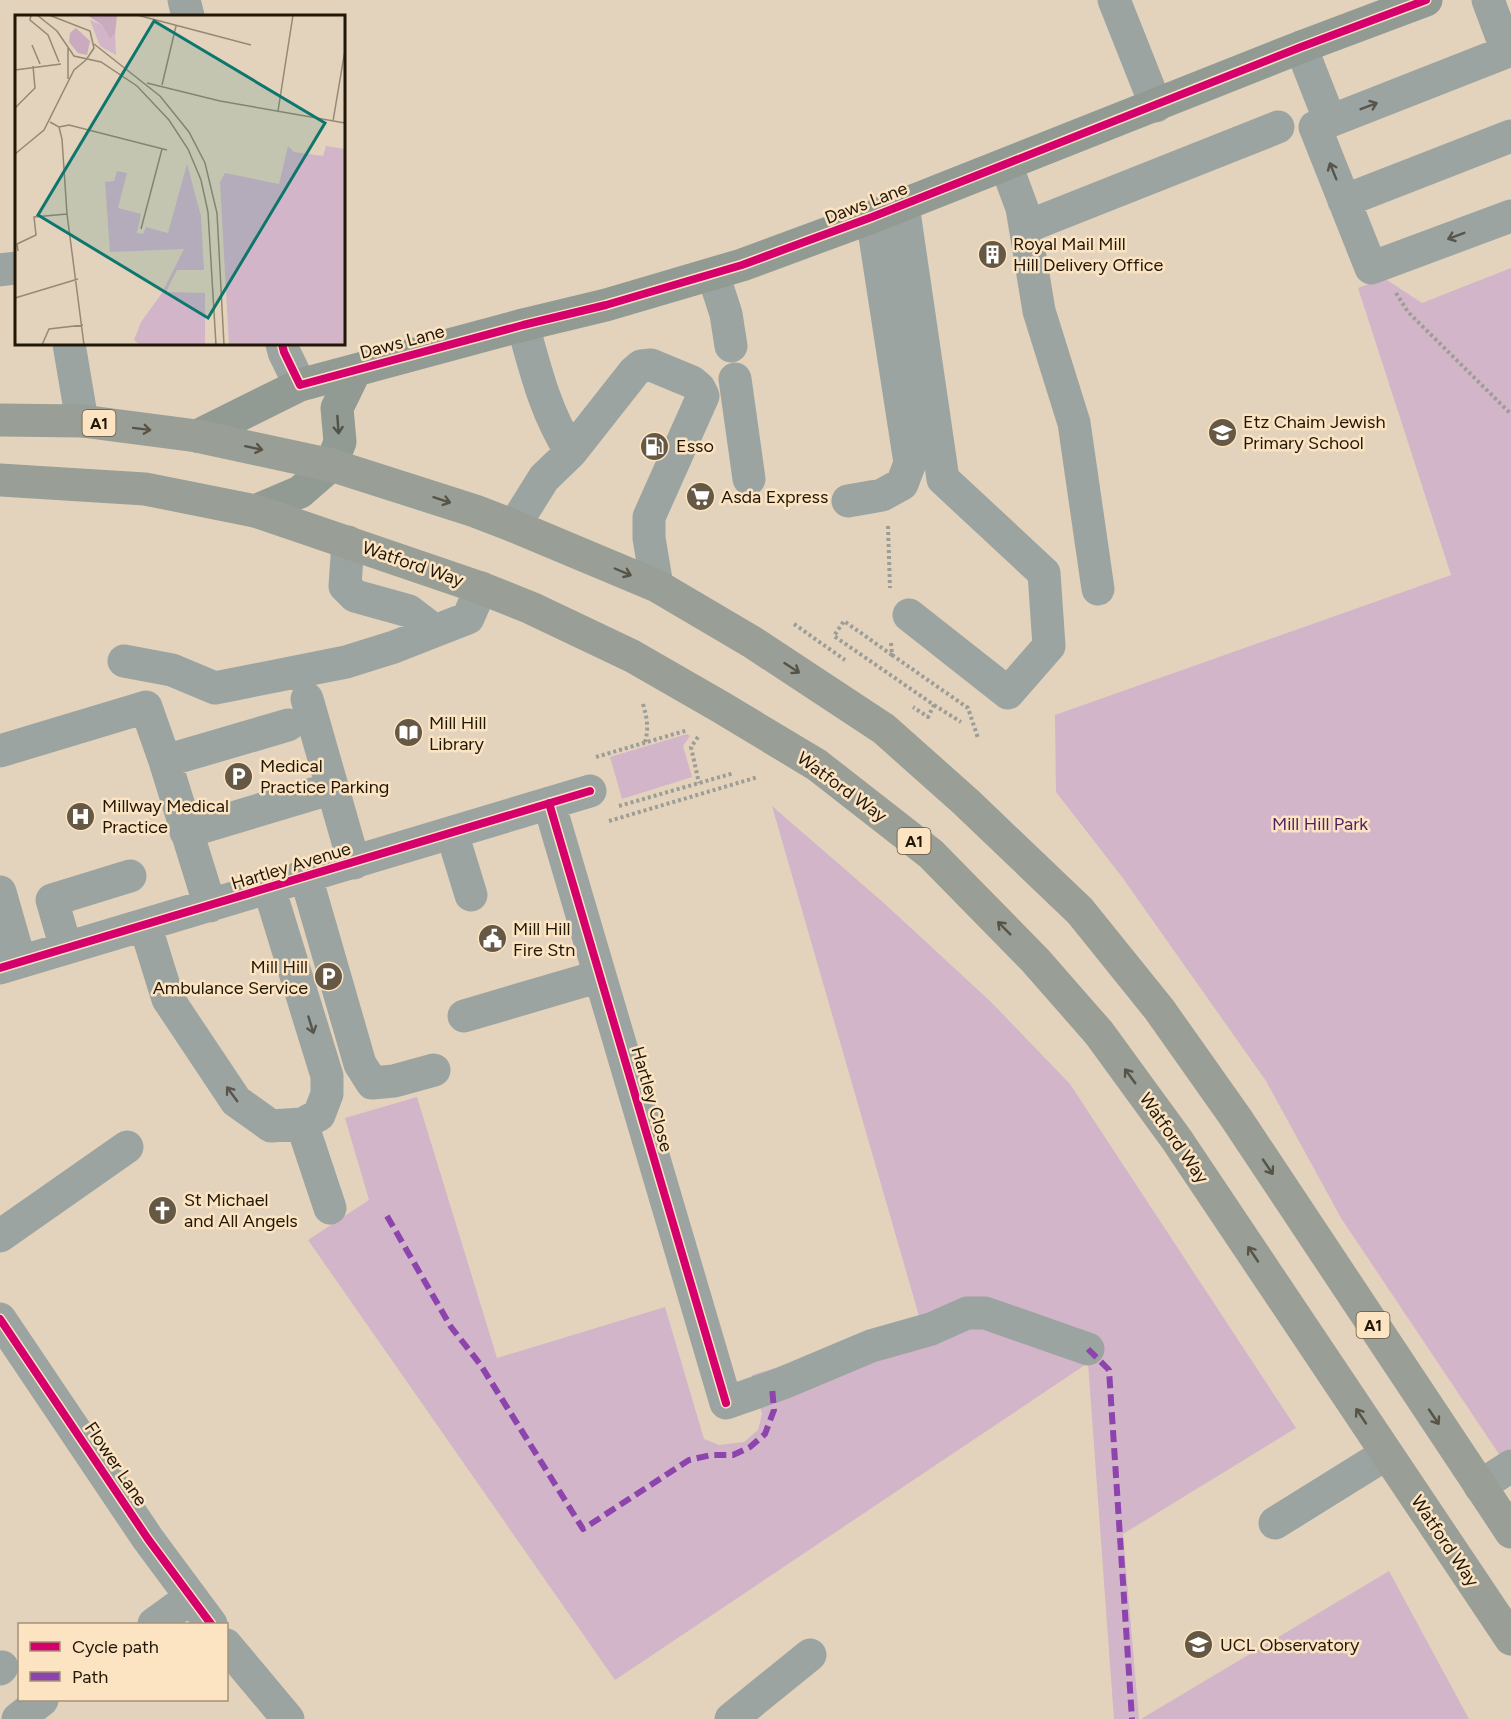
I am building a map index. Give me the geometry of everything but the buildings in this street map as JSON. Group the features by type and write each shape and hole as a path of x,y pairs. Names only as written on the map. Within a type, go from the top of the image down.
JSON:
{"highway":[{"name":"A1","path":"0,420 82,421 197,436 331,465 391,483 514,526 657,586 752,642 884,729 966,802 1080,911 1159,1009 1236,1118 1511,1532"},
{"name":"Watford Way","path":"0,480 145,489 255,511 481,588 531,608 632,656 719,705 817,765 931,854 1035,960 1099,1034 1177,1140 1511,1639"}],"main road":[{"name":"Daws Lane","path":"197,436 300,385 522,325 606,306 742,265 903,205 1426,0"},
{"name":"Daws Lane","path":"331,465 340,442 337,408 355,371"},
{"path":"255,511 300,492 331,465"}],"street":[{"path":"184,0 189,15"},
{"path":"1114,0 1156,106"},
{"path":"1488,0 1509,51 1315,127 1371,268 1511,216"},
{"path":"1301,48 1330,121"},
{"path":"1026,227 1278,127"},
{"path":"1344,201 1511,136"},
{"path":"1006,165 1022,207 1039,311 1074,423 1098,589"},
{"path":"903,205 943,479 1044,573 1048,646 1008,693 909,615"},
{"path":"848,501 882,495 902,483 910,463 872,217"},
{"path":"0,270 15,268"},
{"path":"713,274 726,314 731,346"},
{"path":"522,325 550,415 571,452"},
{"path":"69,345 82,421"},
{"path":"282,345 300,385"},
{"path":"514,526 544,478 571,452 615,395 641,366 651,365 692,382 703,396 649,517 649,538 657,586"},
{"path":"735,379 749,479"},
{"path":"348,542 345,586 355,596 409,611 435,631"},
{"path":"124,661 172,670 216,688 346,662 394,647 468,618 481,588"},
{"path":"0,751 146,707 210,906"},
{"path":"165,761 297,712 354,863"},
{"name":"Hartley Avenue","path":"10,965 306,878 549,803 603,784"},
{"path":"186,832 316,793"},
{"name":"Hartley Close","path":"549,803 726,1403 783,1383 871,1346 931,1329 967,1313 985,1313 1088,1349"},
{"path":"452,833 471,895"},
{"path":"66,948 52,900 130,876"},
{"path":"306,878 360,1064 372,1083 435,1070"},
{"path":"145,925 168,999 236,1101 271,1126 302,1124 319,1114 327,1094 327,1076 269,888"},
{"path":"0,892 10,965"},
{"path":"464,1016 600,976"},
{"path":"302,1124 330,1208"},
{"path":"0,1236 127,1147"},
{"name":"Flower Lane","path":"0,1318 148,1539 210,1623"},
{"path":"1275,1524 1386,1454"},
{"path":"1480,1486 1511,1466"},
{"path":"155,1623 190,1598"},
{"path":"228,1647 288,1719"},
{"path":"731,1719 810,1655"},
{"path":"18,1719 41,1701"}],"path":[{"path":"794,624 846,660"},
{"path":"834,636 961,722"},
{"path":"892,655 968,708 978,738"},
{"path":"643,704 648,730 644,743"},
{"path":"910,704 928,717 934,705"},
{"path":"688,730 602,755 603,784 617,806 734,773"},
{"path":"698,736 691,747 699,783"},
{"path":"607,821 758,777"}],"green space":[{"name":"Mill Hill Park","path":"1511,268 1511,1472 1341,1218 1266,1081 1122,877 1056,792 1055,715 1451,575 1358,288 1384,278 1422,303"},
{"path":"687,734 690,736 683,746 692,777 622,799 610,757"},
{"path":"772,806 885,904 991,1002 1070,1084 1296,1428 1123,1534 1139,1719 1114,1719 1088,1363 615,1680 308,1240 369,1200 345,1118 417,1097 497,1358 665,1307 704,1439 719,1445 744,1442 758,1430 762,1414 752,1375 921,1323"},
{"path":"1389,1571 1469,1719 1141,1719"}],"marked path":[{"path":"387,1216 451,1327 480,1364 583,1529 689,1460 711,1455 733,1455 750,1447 765,1434 774,1410 772,1387"},
{"path":"1088,1349 1109,1370 1132,1719"}],"cycle path":[{"path":"282,345 300,385 606,305 742,265 872,217 1301,47 1426,0"},
{"path":"0,968 590,791"},
{"path":"549,803 726,1403"},
{"path":"0,1319 148,1539 210,1623"}],"place":[{"name":"Royal Mail Mill Hill Delivery Office","path":"992,254"},
{"name":"Etz Chaim Jewish Primary School","path":"1222,432"},
{"name":"Esso","path":"655,446"},
{"name":"Asda Express","path":"700,497"},
{"name":"Mill Hill Library","path":"408,733"},
{"name":"Medical Practice Parking","path":"239,776"},
{"name":"Millway Medical Practice","path":"81,816"},
{"name":"Mill Hill Fire Stn","path":"492,939"},
{"name":"Mill Hill Ambulance Service","path":"329,977"},
{"name":"St Michael and All Angels","path":"163,1210"},
{"name":"UCL Observatory","path":"1199,1645"}]}
